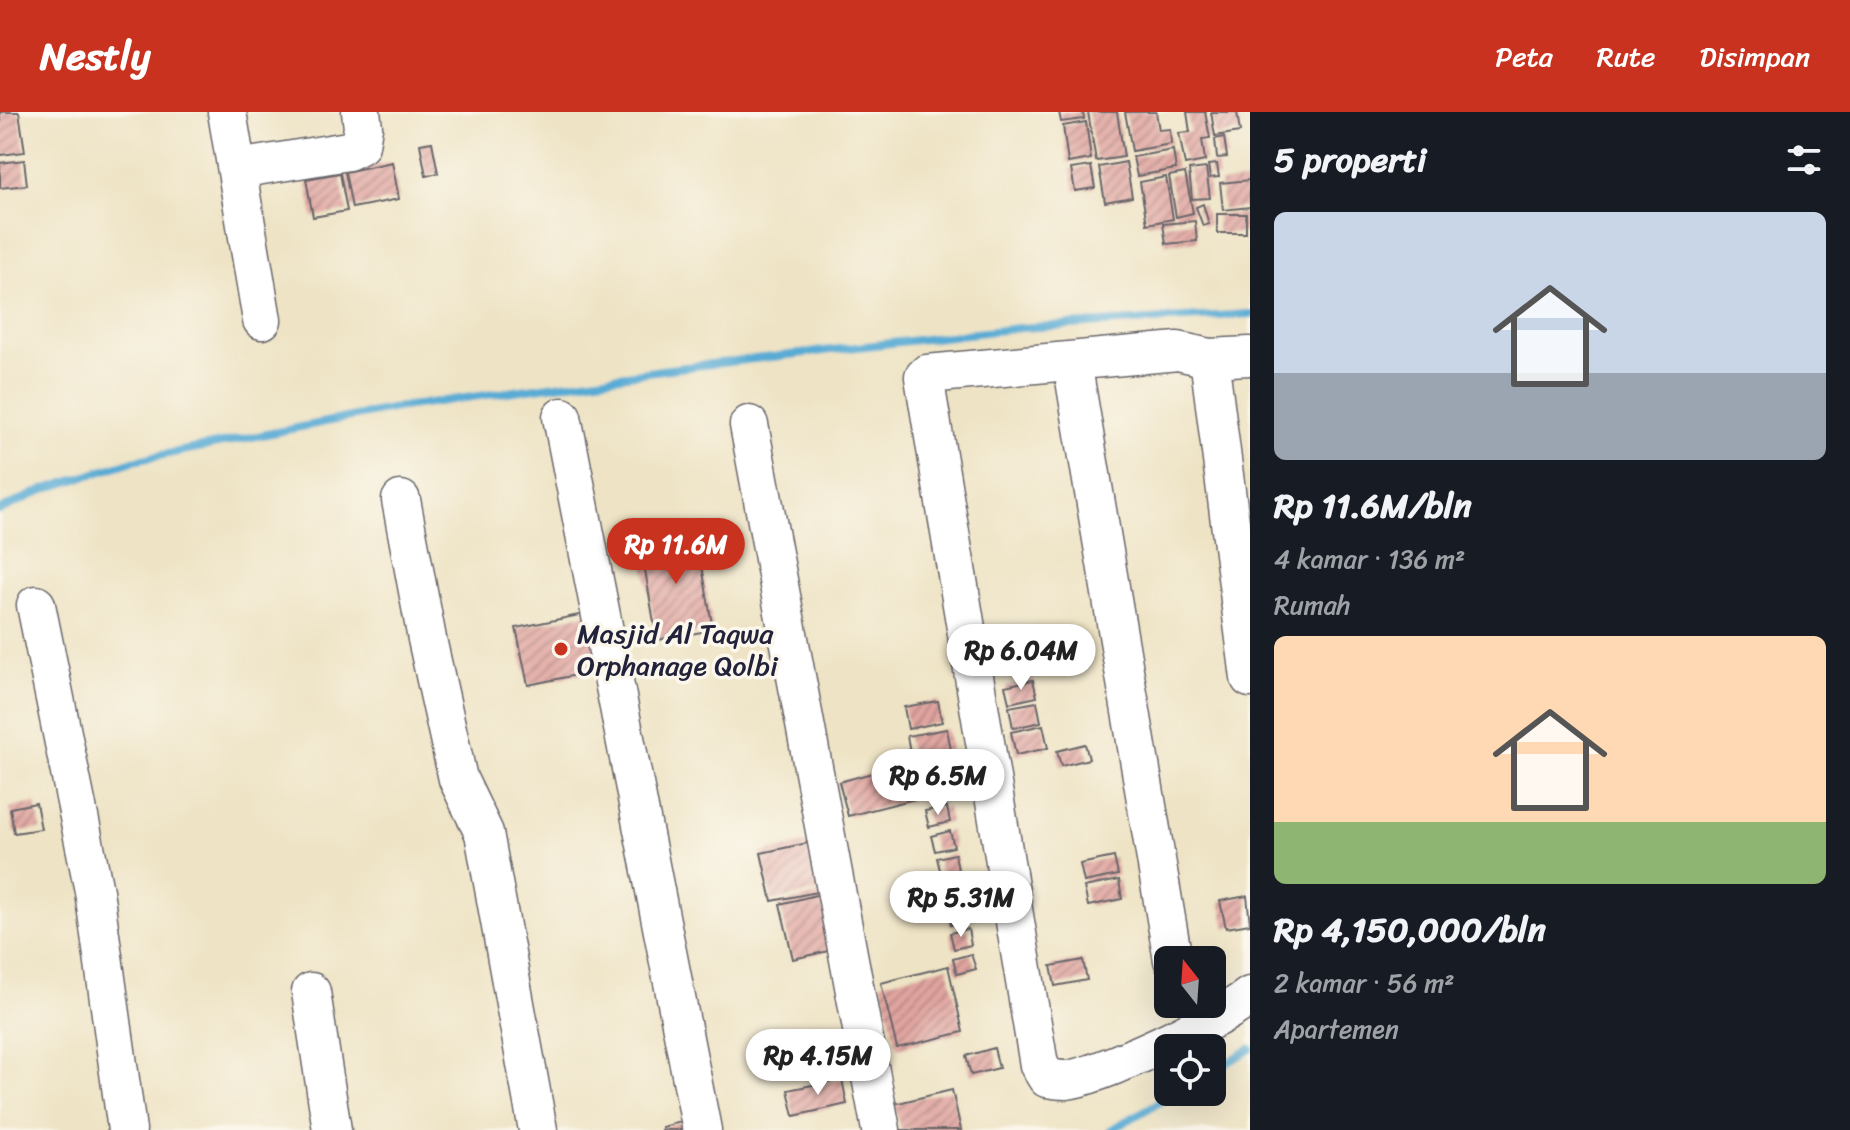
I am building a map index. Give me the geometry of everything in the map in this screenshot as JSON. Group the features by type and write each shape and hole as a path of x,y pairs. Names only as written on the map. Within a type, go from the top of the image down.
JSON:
{"street":[{"path":"227,112 262,320"},
{"path":"237,169 348,151 360,145 363,127 361,112"},
{"path":"1183,1018 1107,1067 1067,1080 1047,1078 1039,1065 924,377 927,374 1178,351 1209,358 1250,356"},
{"path":"1209,358 1250,678"},
{"path":"1072,362 1171,946"},
{"path":"562,417 702,1130"},
{"path":"749,425 881,1130"},
{"path":"401,500 458,779 484,833 538,1130"},
{"path":"36,605 94,891 127,1130"},
{"path":"311,992 332,1130"},
{"path":"1226,1017 1247,1017"}],"building":[{"path":"0,112 19,112 25,152 0,155"},
{"path":"1059,112 1083,112 1084,119 1061,122"},
{"path":"1088,112 1117,112 1124,157 1096,161"},
{"path":"1125,112 1156,112 1159,130 1170,129 1171,144 1132,151"},
{"path":"1187,112 1205,112 1210,138 1202,139 1205,161 1185,165 1179,133 1190,132"},
{"path":"1211,112 1237,112 1240,132 1215,136"},
{"path":"1086,122 1091,159 1068,163 1063,126"},
{"path":"1224,137 1227,157 1217,158 1215,139"},
{"path":"432,142 438,173 426,176 420,144"},
{"path":"1173,150 1176,169 1137,176 1133,157"},
{"path":"24,160 27,185 0,188 0,163"},
{"path":"392,162 399,199 352,208 345,172"},
{"path":"1126,162 1132,197 1105,202 1099,167"},
{"path":"1217,164 1219,177 1210,178 1208,165"},
{"path":"1091,166 1095,188 1075,191 1071,169"},
{"path":"1206,168 1210,198 1192,199 1189,170"},
{"path":"340,173 347,211 313,217 306,179"},
{"path":"1185,173 1193,213 1176,217 1169,176"},
{"path":"1166,177 1173,219 1147,224 1140,182"},
{"path":"1250,180 1250,207 1223,210 1220,183"},
{"path":"1203,204 1209,224 1203,226 1196,207"},
{"path":"1217,214 1246,214 1246,233 1217,233"},
{"path":"1195,221 1197,241 1166,244 1163,224"},
{"path":"696,531 713,630 657,640 640,541"},
{"name":"Masjid Al Taqwa Orphanage Qolbi","path":"594,612 605,669 528,685 516,628"},
{"path":"1033,680 1037,697 1009,703 1005,686"},
{"path":"938,701 942,722 908,729 904,707"},
{"path":"1037,702 1041,722 1013,728 1009,707"},
{"path":"1043,725 1048,748 1016,755 1011,732"},
{"path":"947,729 951,750 911,757 907,736"},
{"path":"1085,744 1089,759 1061,766 1057,751"},
{"path":"939,757 942,772 922,777 919,762"},
{"path":"909,763 918,798 848,816 839,782"},
{"path":"944,780 948,797 928,801 925,785"},
{"path":"36,803 41,829 14,833 10,808"},
{"path":"947,807 950,822 929,827 925,811"},
{"path":"950,831 954,847 935,851 931,836"},
{"path":"817,841 827,890 772,901 761,853"},
{"path":"955,854 958,870 941,874 937,858"},
{"path":"1114,857 1118,875 1084,882 1080,864"},
{"path":"1119,880 1122,899 1088,906 1084,887"},
{"path":"958,881 962,897 945,901 941,885"},
{"path":"820,894 833,950 793,959 780,904"},
{"path":"1247,896 1250,924 1226,928 1220,901"},
{"path":"963,905 967,920 951,925 947,909"},
{"path":"968,929 971,945 954,949 950,933"},
{"path":"971,954 976,969 957,974 953,959"},
{"path":"1083,960 1087,980 1055,986 1051,966"},
{"path":"948,966 963,1032 897,1048 881,983"},
{"path":"994,1048 999,1068 971,1075 966,1056"},
{"path":"842,1079 847,1104 794,1116 788,1090"},
{"path":"952,1090 961,1130 900,1130 894,1104"},
{"path":"681,1122 683,1130 662,1130 662,1127"}],"waterway":[{"path":"0,510 43,490 133,461 395,408 669,369 1019,328 1250,314"},
{"path":"1226,1064 1250,1049"},
{"path":"1111,1130 1154,1105"}],"place":[{"name":"Masjid Al Taqwa Orphanage Qolbi","path":"561,649"}]}
